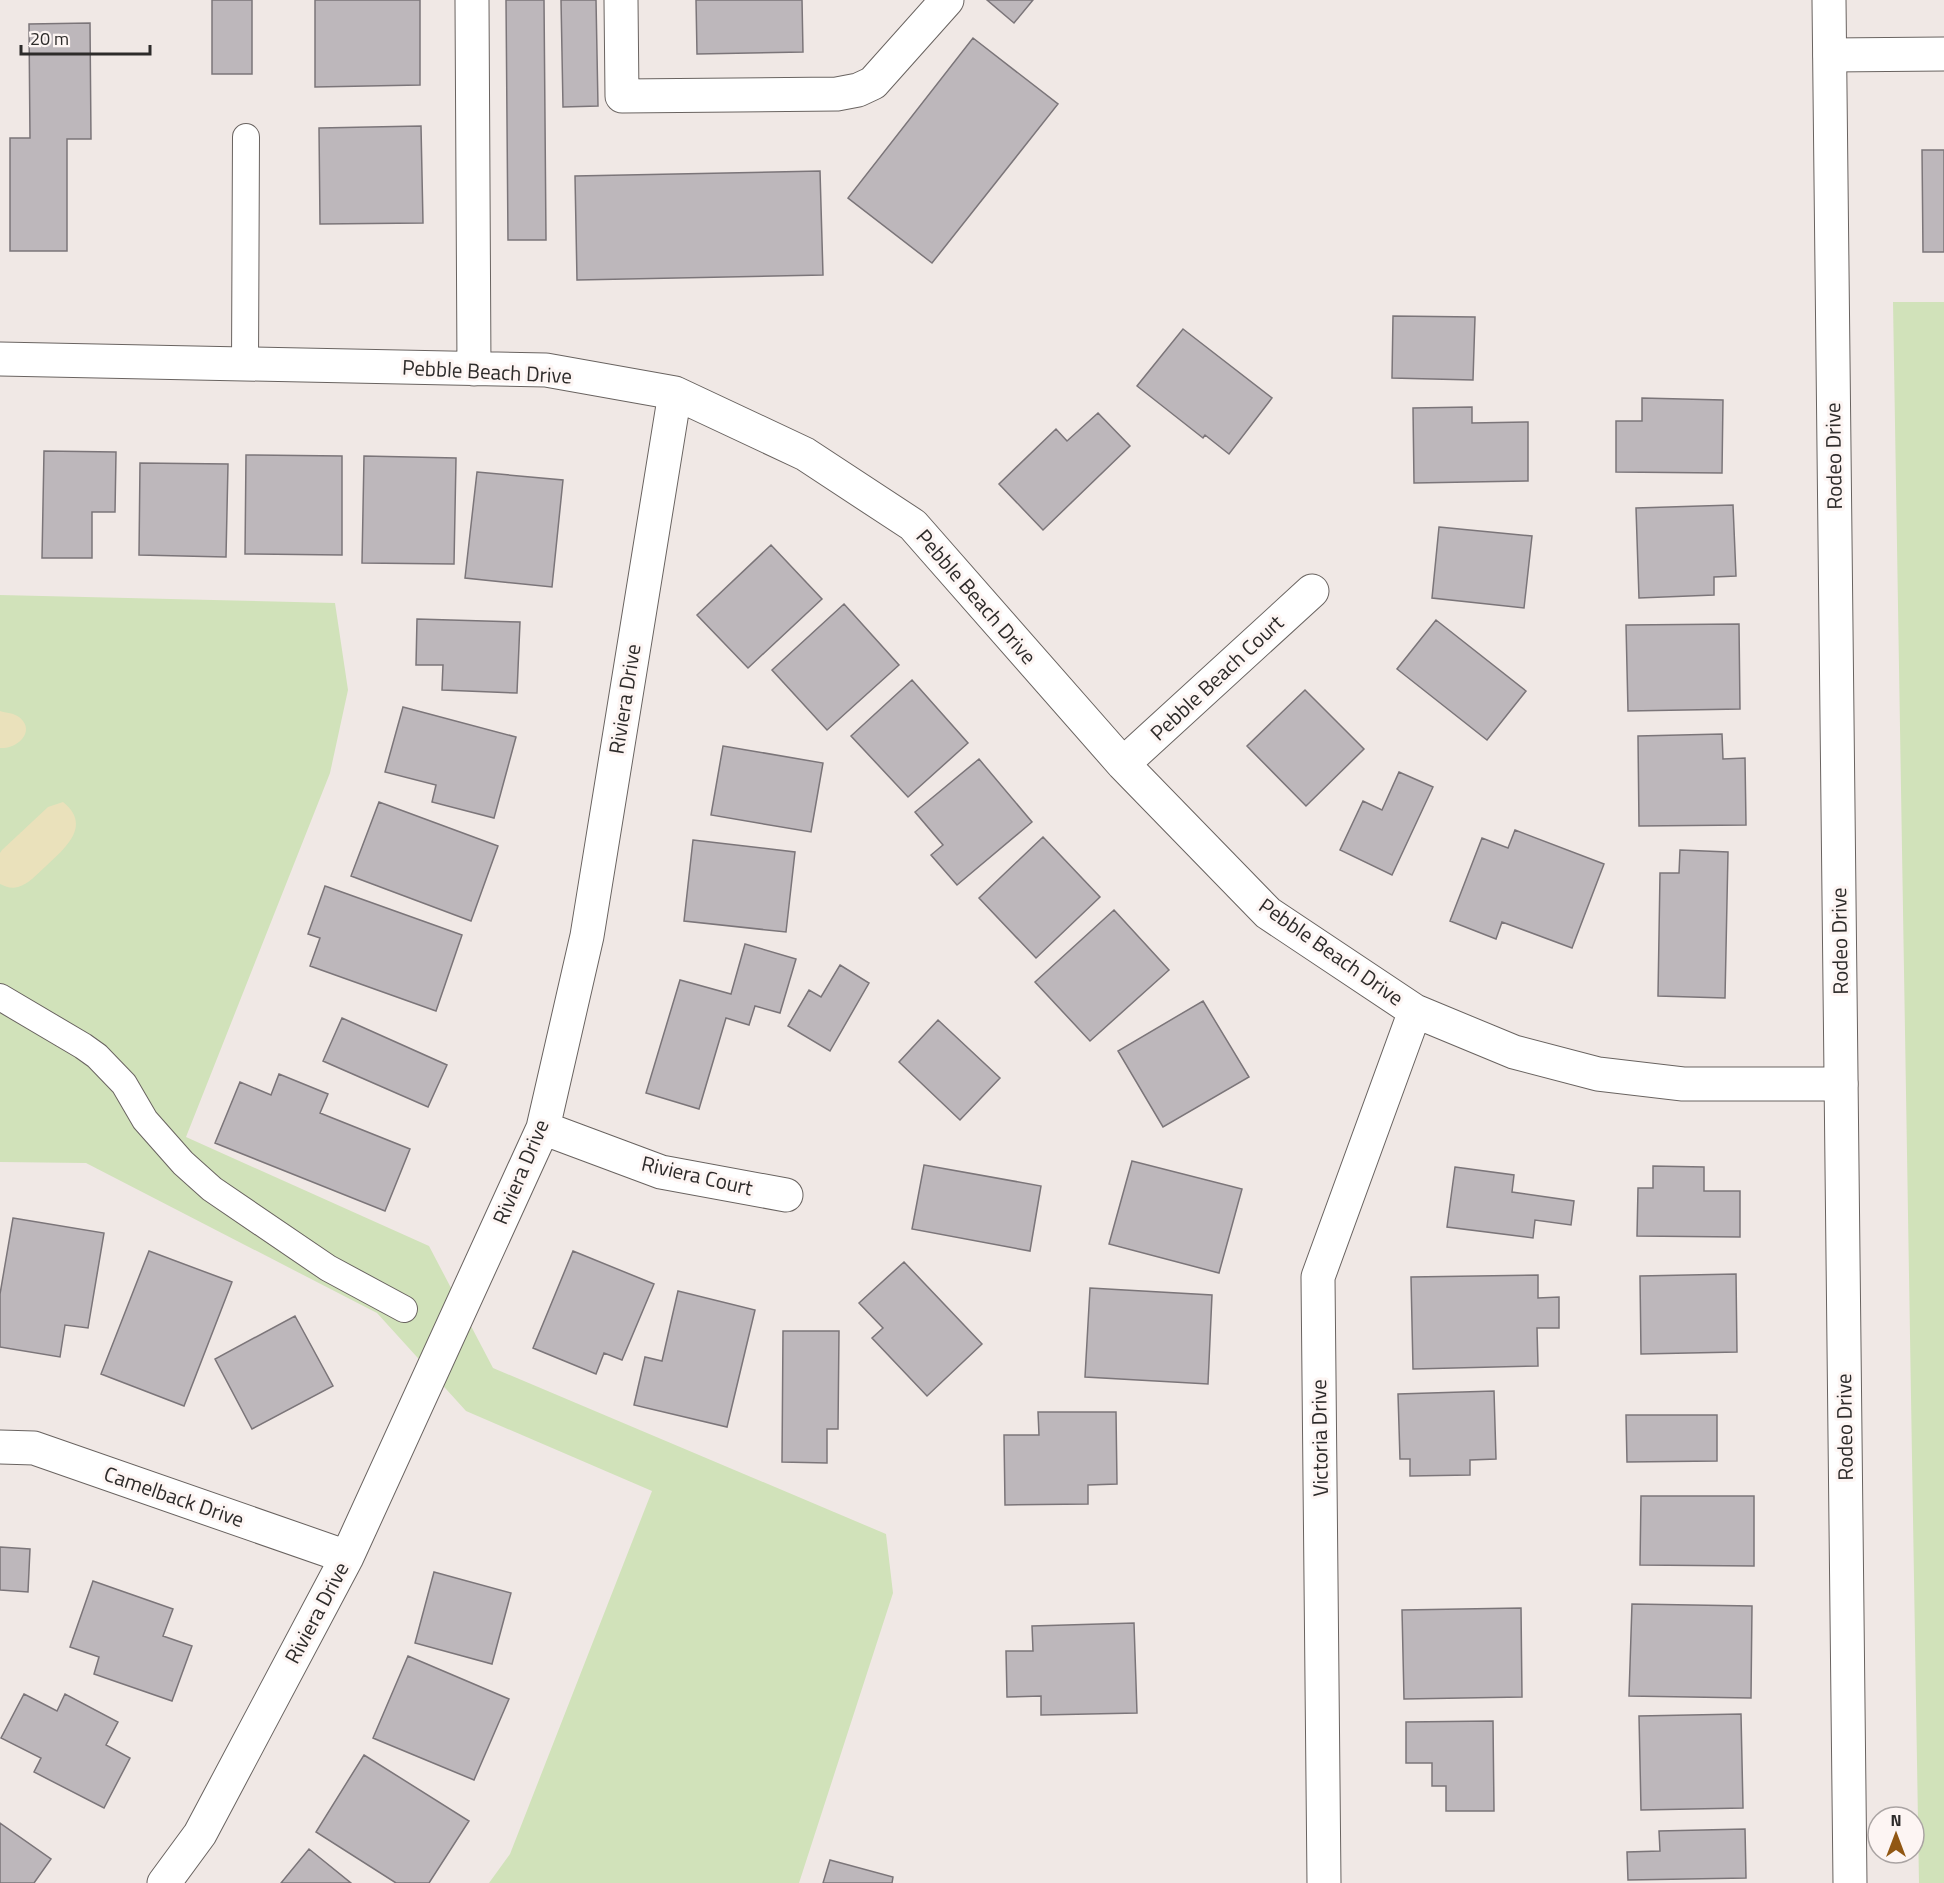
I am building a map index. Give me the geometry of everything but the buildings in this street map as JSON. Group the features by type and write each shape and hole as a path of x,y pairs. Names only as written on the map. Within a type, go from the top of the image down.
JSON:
{"street":[{"path":"472,0 474,369"},
{"path":"621,0 622,96 837,94 858,90 873,82 947,0"},
{"name":"Rodeo Drive","path":"1829,0 1850,1883"},
{"path":"1830,55 1944,54"},
{"name":"Pebble Beach Drive","path":"0,359 546,370 675,393 805,454 913,525 1123,764 1268,913 1416,1011 1514,1052 1598,1074 1683,1084 1841,1084"},
{"name":"Riviera Drive","path":"165,1883 201,1834 347,1557 543,1128 587,936 675,393"},
{"name":"Pebble Beach Court","path":"1123,764 1311,591"},
{"name":"Victoria Drive","path":"1324,1883 1318,1278 1416,1011"},
{"name":"Riviera Court","path":"543,1128 661,1172 786,1195"},
{"name":"Camelback Drive","path":"0,1447 34,1448 347,1557"}],"lane":[{"path":"245,364 246,137"},
{"path":"0,997 96,1056 124,1084 145,1120 183,1163 212,1189 328,1268 404,1309"}],"green space":[{"path":"1893,302 1944,302 1944,1883 1919,1883 1919,1865 1926,1865 1926,1805 1918,1805"},
{"path":"0,595 335,603 348,690 330,773 186,1137 429,1246 493,1368 886,1534 893,1593 799,1883 489,1883 510,1854 652,1491 466,1411 377,1313 86,1163 0,1162"}],"sand":[{"path":"0,711 17,716 26,727 23,738 19,742 0,748"},
{"path":"63,802 72,811 76,820 72,837 67,845 26,884 13,888 0,884 0,853 2,850 48,807"}]}
